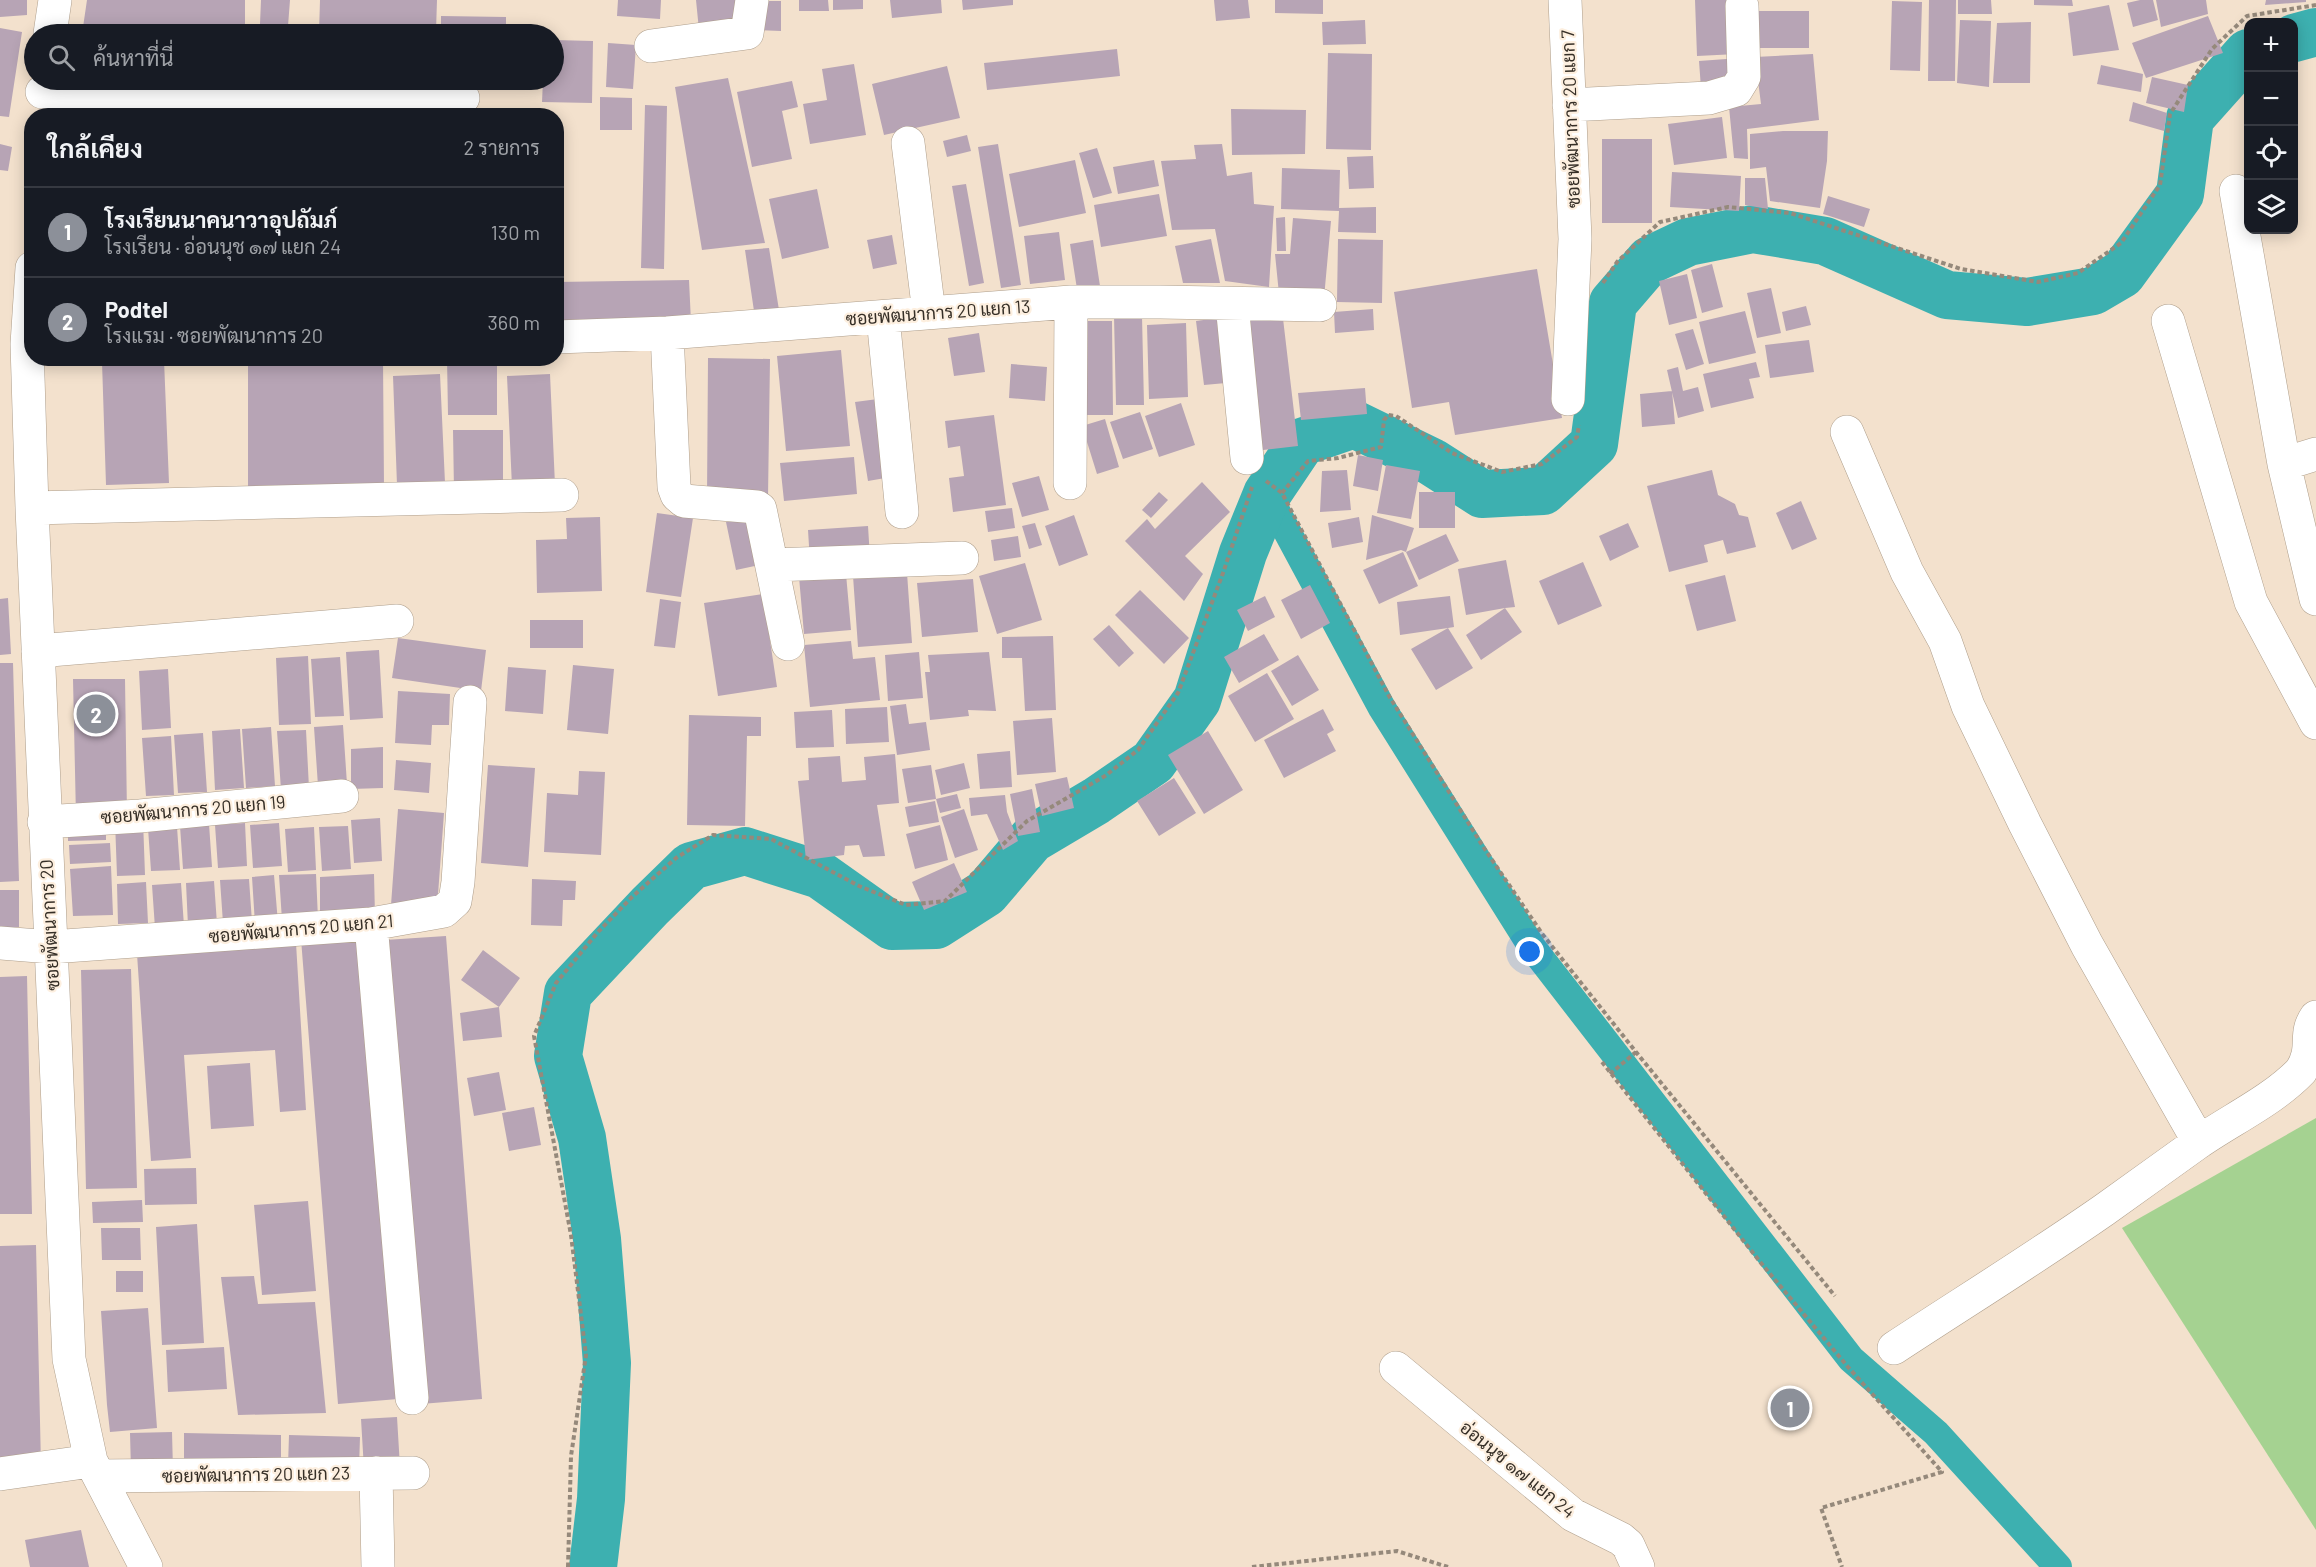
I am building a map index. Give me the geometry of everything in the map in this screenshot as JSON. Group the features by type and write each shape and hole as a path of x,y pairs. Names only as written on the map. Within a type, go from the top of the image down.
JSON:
{"street":[{"path":"51,24 55,0"},
{"path":"651,46 747,33 752,0"},
{"name":"ซอยพัฒนาการ 20 แยก 7","path":"1565,0 1575,239 1575,407"},
{"path":"1569,105 1708,98 1736,90 1744,77 1742,6"},
{"path":"42,96 248,105 412,106 463,98"},
{"path":"908,143 929,314"},
{"path":"2236,191 2284,464 2316,599"},
{"path":"1070,483 1071,302"},
{"name":"ซอยพัฒนาการ 20 แยก 13","path":"564,337 667,333 1071,302 1320,305"},
{"path":"1232,304 1255,474"},
{"path":"883,316 902,512"},
{"name":"ซอยพัฒนาการ 20","path":"24,318 20,343 32,508 69,1359 95,1468 146,1567"},
{"path":"2168,321 2251,602 2316,723"},
{"path":"667,333 674,488 677,495 684,501 760,509 774,565 788,644"},
{"path":"1847,432 1906,572 1945,641 1968,706 2025,824 2086,945 2199,1142"},
{"path":"2284,464 2316,454"},
{"path":"32,508 562,495"},
{"path":"774,565 962,558"},
{"path":"38,651 398,621"},
{"name":"ซอยพัฒนาการ 20 แยก 21","path":"0,943 51,947 371,924 444,911 455,901 470,702"},
{"name":"ซอยพัฒนาการ 20 แยก 19","path":"44,822 140,816 342,796"},
{"path":"371,924 412,1398"},
{"path":"1894,1348 2103,1211 2199,1142 2275,1092 2301,1071 2312,1057 2314,1046 2311,1029 2316,1017"},
{"name":"อ่อนนุช ๑๗ แยก 24","path":"1396,1368 1573,1515 1621,1539 1628,1545 1638,1567"},
{"name":"ซอยพัฒนาการ 20 แยก 23","path":"0,1474 95,1468 413,1473"},
{"path":"376,1473 378,1567"}],"path":[{"path":"1599,289 1617,262 1660,222 1728,207 1790,213 1961,269 2038,282 2078,273 2121,243 2160,185 2170,114 2212,49 2247,16 2316,5"},
{"path":"1282,493 1308,461 1338,458 1381,447 1384,420 1388,415 1396,416 1452,453 1502,472 1542,464 1578,437 1575,407"},
{"path":"568,1567 572,1456 586,1355 571,1235 534,1036 556,983 598,932 632,897 676,858 713,835 771,839 859,886 906,905 945,901 1027,821 1105,776 1138,750 1178,693 1223,573 1255,474 1282,493 1389,696 1484,848 1543,935 1634,1053 1835,1296"},
{"path":"1611,1073 1634,1053"},
{"path":"1602,1062 1761,1263 1942,1472 1821,1508 1842,1567"},
{"path":"1252,1567 1397,1551 1448,1567"}],"green space":[{"path":"2316,1118 2316,1530 2122,1228"}],"building":[{"path":"0,0 27,0 27,15 0,17"},
{"path":"87,0 245,0 245,24 83,24"},
{"path":"261,0 290,0 288,24 260,24"},
{"path":"320,0 437,0 436,24 319,24"},
{"path":"618,0 661,0 660,19 617,16"},
{"path":"696,0 743,0 746,26 699,30"},
{"path":"799,0 828,0 829,11 799,11"},
{"path":"833,0 863,0 863,9 833,10"},
{"path":"890,0 941,0 942,13 892,18"},
{"path":"962,0 1013,0 1013,5 963,10"},
{"path":"1214,0 1248,0 1250,18 1216,21"},
{"path":"1275,0 1323,0 1323,14 1275,13"},
{"path":"1695,0 1734,0 1737,54 1697,56"},
{"path":"1929,0 1956,0 1955,81 1928,81"},
{"path":"1958,0 1991,0 1992,14 1958,14"},
{"path":"2034,0 2072,0 2073,6 2034,5"},
{"path":"2153,0 2158,20 2133,27 2127,3"},
{"path":"2156,0 2206,0 2208,14 2161,27"},
{"path":"2266,0 2306,0 2306,2 2265,5"},
{"path":"759,1 781,1 781,31 759,30"},
{"path":"1892,1 1922,2 1920,71 1890,70"},
{"path":"2109,5 2119,50 2073,56 2068,13"},
{"path":"1757,11 1809,11 1809,48 1757,48"},
{"path":"441,16 506,17 506,24 441,24"},
{"path":"2208,16 2223,53 2146,78 2132,43"},
{"path":"1365,20 1366,44 1323,45 1322,22"},
{"path":"1960,20 1991,21 1989,87 1957,83"},
{"path":"2031,22 2030,83 1993,83 1997,23"},
{"path":"0,28 22,32 9,117 0,116"},
{"path":"564,40 593,41 592,103 542,102 543,90 564,90"},
{"path":"608,43 636,45 633,89 606,87"},
{"path":"1117,49 1120,76 987,90 984,63"},
{"path":"1328,53 1372,54 1371,150 1326,149"},
{"path":"1813,54 1819,120 1747,129 1748,159 1734,158 1729,107 1761,104 1755,57"},
{"path":"1740,58 1743,99 1702,102 1699,61"},
{"path":"854,64 866,135 810,144 803,104 827,100 822,69"},
{"path":"2101,65 2143,74 2141,92 2097,84"},
{"path":"947,66 960,118 884,135 872,84"},
{"path":"2152,77 2188,85 2184,112 2146,103"},
{"path":"728,78 765,243 702,250 675,87"},
{"path":"792,81 798,107 782,111 792,159 752,167 737,92"},
{"path":"600,97 632,98 632,130 600,130"},
{"path":"2133,102 2167,113 2164,131 2129,121"},
{"path":"645,105 667,106 664,269 641,268"},
{"path":"1231,109 1306,110 1305,154 1232,155"},
{"path":"1722,117 1727,158 1674,165 1668,124"},
{"path":"1828,131 1827,161 1820,208 1770,201 1766,167 1750,169 1750,134"},
{"path":"967,135 971,151 947,157 943,141"},
{"path":"1602,139 1652,139 1652,223 1602,223"},
{"path":"0,144 12,147 8,171 0,170"},
{"path":"998,144 1021,285 1001,288 978,147"},
{"path":"1222,144 1227,176 1252,172 1254,204 1274,206 1269,287 1225,281 1215,229 1172,230 1161,161 1196,159 1194,145"},
{"path":"1097,148 1112,193 1093,198 1079,153"},
{"path":"1373,156 1374,188 1349,189 1347,157"},
{"path":"1075,160 1086,213 1019,227 1009,174"},
{"path":"1154,160 1159,186 1118,194 1113,167"},
{"path":"1282,168 1340,170 1339,208 1376,207 1376,233 1338,232 1339,211 1281,209"},
{"path":"1672,172 1741,176 1739,211 1670,207"},
{"path":"1745,178 1765,178 1768,209 1745,205"},
{"path":"966,184 984,283 969,286 952,186"},
{"path":"817,189 829,248 782,259 769,199"},
{"path":"1159,194 1167,236 1101,247 1094,205"},
{"path":"1828,196 1870,209 1864,227 1823,214"},
{"path":"1285,217 1286,251 1277,251 1276,218"},
{"path":"1293,218 1331,221 1324,298 1279,294 1275,254 1290,254"},
{"path":"1059,232 1065,280 1030,284 1024,236"},
{"path":"892,235 897,264 873,269 867,240"},
{"path":"1211,239 1220,283 1183,283 1175,246"},
{"path":"1338,239 1383,240 1382,303 1337,302"},
{"path":"1093,240 1100,286 1077,289 1070,244"},
{"path":"769,248 779,310 754,311 745,250"},
{"path":"1712,264 1723,307 1702,313 1691,270"},
{"path":"1537,269 1562,418 1455,435 1449,402 1412,408 1394,292"},
{"path":"1687,274 1697,318 1669,325 1659,281"},
{"path":"689,280 691,322 564,324 564,282"},
{"path":"1771,288 1781,333 1757,338 1747,293"},
{"path":"1806,306 1811,325 1786,331 1782,312"},
{"path":"1373,309 1374,330 1335,333 1334,312"},
{"path":"1282,310 1298,446 1254,451 1238,315"},
{"path":"1745,311 1756,353 1709,364 1699,322"},
{"path":"1114,316 1142,316 1144,405 1116,405"},
{"path":"1218,318 1226,383 1204,385 1196,321"},
{"path":"1084,321 1112,321 1113,415 1085,415"},
{"path":"1186,323 1188,397 1149,399 1147,325"},
{"path":"1693,329 1704,364 1686,370 1675,334"},
{"path":"979,333 985,372 954,376 948,338"},
{"path":"1809,340 1814,372 1770,378 1765,345"},
{"path":"841,350 850,446 786,451 777,356"},
{"path":"708,358 770,359 768,497 707,497"},
{"path":"1756,362 1760,377 1749,379 1754,398 1711,408 1703,374"},
{"path":"1011,364 1047,367 1045,401 1009,398"},
{"path":"102,366 164,366 169,483 106,485"},
{"path":"248,366 383,366 384,487 248,486"},
{"path":"447,366 497,366 497,415 448,415"},
{"path":"1678,367 1683,391 1698,387 1704,411 1678,418 1667,370"},
{"path":"440,374 445,483 397,485 393,376"},
{"path":"550,374 555,485 512,487 507,376"},
{"path":"1365,388 1367,414 1301,420 1298,393"},
{"path":"1672,391 1675,424 1642,427 1640,394"},
{"path":"878,399 891,477 868,481 855,402"},
{"path":"1181,403 1195,445 1159,457 1145,416"},
{"path":"1140,412 1153,449 1123,459 1110,422"},
{"path":"994,415 1006,505 953,512 949,478 964,476 960,446 948,448 945,421"},
{"path":"1105,419 1119,467 1097,474 1082,426"},
{"path":"453,430 503,430 503,491 454,491"},
{"path":"1358,455 1383,460 1378,491 1353,486"},
{"path":"854,457 857,494 784,501 780,463"},
{"path":"1386,465 1420,471 1411,519 1377,513"},
{"path":"1347,470 1351,510 1320,512 1322,471"},
{"path":"1712,470 1718,495 1735,504 1739,515 1748,517 1756,547 1727,554 1723,540 1704,545 1708,562 1669,572 1647,486"},
{"path":"1039,476 1049,510 1022,517 1012,483"},
{"path":"1202,482 1230,512 1185,556 1203,574 1184,601 1125,541 1147,519 1155,529"},
{"path":"1159,492 1168,500 1151,518 1142,510"},
{"path":"1419,492 1455,492 1455,528 1419,528"},
{"path":"1801,501 1817,539 1792,550 1776,513"},
{"path":"1012,508 1015,528 988,532 985,511"},
{"path":"657,513 693,518 681,597 646,592"},
{"path":"1074,515 1088,555 1059,566 1045,526"},
{"path":"1372,515 1414,528 1406,552 1401,550 1366,560"},
{"path":"755,516 764,564 736,570 726,522"},
{"path":"600,517 602,591 537,593 536,540 567,539 566,518"},
{"path":"1359,517 1363,542 1332,548 1328,523"},
{"path":"1035,523 1042,545 1029,549 1022,526"},
{"path":"1628,523 1639,547 1610,561 1599,536"},
{"path":"868,526 870,558 810,562 808,530"},
{"path":"1446,534 1459,561 1419,580 1406,552"},
{"path":"1018,536 1021,557 994,561 991,540"},
{"path":"1403,552 1418,586 1379,604 1363,570"},
{"path":"1506,560 1515,607 1466,615 1458,569"},
{"path":"1583,562 1602,606 1558,625 1539,581"},
{"path":"1025,563 1042,620 997,634 979,576"},
{"path":"907,573 912,643 858,647 853,576"},
{"path":"846,574 851,630 804,634 799,577"},
{"path":"1725,575 1736,621 1697,631 1685,585"},
{"path":"973,579 978,632 922,637 917,583"},
{"path":"1310,585 1330,623 1301,639 1281,600"},
{"path":"1140,590 1189,638 1164,664 1115,615"},
{"path":"763,594 777,687 718,696 704,603"},
{"path":"1265,596 1275,617 1248,631 1237,610"},
{"path":"1450,596 1454,627 1400,635 1397,602"},
{"path":"8,598 11,654 0,655 0,599"},
{"path":"660,599 681,602 675,648 654,646"},
{"path":"1505,608 1522,632 1481,660 1466,635"},
{"path":"530,620 583,620 583,648 530,648"},
{"path":"1109,625 1134,653 1119,667 1093,639"},
{"path":"1448,628 1473,668 1436,690 1411,649"},
{"path":"1264,634 1279,660 1239,683 1224,657"},
{"path":"1053,636 1056,710 1025,711 1022,658 1002,658 1002,637"},
{"path":"398,638 486,650 481,691 392,678"},
{"path":"851,641 853,659 875,657 880,700 810,707 804,645"},
{"path":"379,650 383,718 350,720 346,652"},
{"path":"919,652 923,698 888,701 885,655"},
{"path":"989,652 996,711 968,710 969,716 930,720 925,672 930,672 928,655"},
{"path":"1298,655 1319,690 1292,706 1271,671"},
{"path":"308,656 311,724 279,725 276,658"},
{"path":"340,657 344,716 315,717 311,659"},
{"path":"0,663 13,663 19,881 0,882"},
{"path":"573,665 614,669 608,734 567,730"},
{"path":"508,667 546,670 543,714 505,711"},
{"path":"168,669 171,728 142,730 139,671"},
{"path":"1267,673 1294,719 1255,742 1228,696"},
{"path":"73,679 125,679 127,814 76,817"},
{"path":"398,691 450,694 449,725 432,725 431,745 395,743"},
{"path":"906,704 909,724 926,722 930,750 897,755 890,706"},
{"path":"887,707 889,742 846,744 845,709"},
{"path":"1323,709 1334,730 1327,734 1336,751 1284,778 1264,740"},
{"path":"832,710 834,747 796,748 794,712"},
{"path":"689,715 761,717 761,736 747,736 745,826 687,825"},
{"path":"1052,718 1056,772 1017,775 1013,721"},
{"path":"343,725 347,784 318,786 314,727"},
{"path":"271,727 275,786 246,788 242,729"},
{"path":"240,729 244,788 215,790 212,731"},
{"path":"306,730 309,788 281,790 277,731"},
{"path":"1208,731 1243,790 1204,814 1168,755"},
{"path":"203,733 207,792 178,793 174,735"},
{"path":"171,736 174,795 146,796 142,738"},
{"path":"383,747 383,788 351,789 351,749"},
{"path":"1010,751 1012,787 980,789 977,754"},
{"path":"895,754 899,803 877,805 885,856 863,857 859,845 845,846 844,855 806,860 798,781 809,780 808,758 840,756 842,782 866,780 864,757"},
{"path":"396,760 431,763 429,793 394,790"},
{"path":"964,763 970,788 941,795 935,770"},
{"path":"488,765 535,768 528,867 481,863"},
{"path":"931,765 936,799 908,803 902,769"},
{"path":"579,771 605,772 601,855 544,852 547,793 578,795"},
{"path":"1067,777 1074,808 1042,816 1035,784"},
{"path":"1174,778 1196,813 1159,836 1137,801"},
{"path":"1032,789 1040,832 1018,836 1010,794"},
{"path":"957,794 961,808 940,813 936,799"},
{"path":"1005,795 1007,812 1018,841 1003,850 987,814 971,816 969,798"},
{"path":"935,801 939,822 909,827 905,807"},
{"path":"398,809 444,813 437,908 391,905"},
{"path":"964,809 978,850 955,858 941,817"},
{"path":"380,818 382,861 354,863 351,820"},
{"path":"143,820 145,875 117,876 115,821"},
{"path":"106,821 106,840 68,841 68,822"},
{"path":"245,823 247,866 218,868 215,825"},
{"path":"279,823 282,866 253,868 250,825"},
{"path":"209,824 212,867 183,869 180,826"},
{"path":"940,825 948,860 915,869 906,834"},
{"path":"348,826 351,869 322,871 319,827"},
{"path":"177,827 180,870 151,871 148,828"},
{"path":"314,827 316,870 288,872 285,829"},
{"path":"110,843 111,862 70,864 69,845"},
{"path":"954,863 967,892 924,910 912,882"},
{"path":"111,866 113,915 73,916 70,869"},
{"path":"316,874 318,919 282,920 279,875"},
{"path":"374,874 375,916 320,918 320,877"},
{"path":"274,875 278,923 255,924 252,877"},
{"path":"249,879 252,922 223,923 220,880"},
{"path":"532,879 576,881 575,900 563,900 562,926 531,925"},
{"path":"214,881 217,924 188,926 186,883"},
{"path":"146,882 148,923 118,924 117,884"},
{"path":"181,883 184,926 155,928 152,885"},
{"path":"0,890 19,890 19,927 0,927"},
{"path":"363,935 398,1399 338,1404 301,939"},
{"path":"446,936 482,1399 421,1404 385,940"},
{"path":"296,943 306,1110 280,1112 275,1050 184,1055 191,1158 151,1161 137,954"},
{"path":"483,950 520,978 499,1007 461,980"},
{"path":"131,969 137,1188 86,1189 81,970"},
{"path":"27,976 32,1214 0,1214 0,977"},
{"path":"499,1007 502,1037 463,1041 460,1013"},
{"path":"250,1063 254,1126 211,1129 207,1066"},
{"path":"499,1072 506,1110 474,1116 467,1078"},
{"path":"534,1107 541,1145 509,1151 502,1113"},
{"path":"196,1168 197,1204 145,1205 144,1169"},
{"path":"142,1200 143,1222 93,1223 92,1202"},
{"path":"308,1201 316,1291 262,1295 254,1205"},
{"path":"197,1224 204,1343 162,1345 156,1227"},
{"path":"101,1228 140,1228 141,1260 102,1260"},
{"path":"36,1245 41,1465 0,1465 0,1246"},
{"path":"116,1271 143,1271 143,1292 116,1292"},
{"path":"254,1276 258,1304 315,1302 326,1413 238,1415 221,1277"},
{"path":"148,1308 157,1428 110,1432 101,1311"},
{"path":"224,1347 227,1389 168,1392 166,1350"},
{"path":"397,1417 400,1467 364,1469 361,1419"},
{"path":"172,1432 173,1470 131,1470 130,1433"},
{"path":"184,1433 281,1435 281,1469 184,1468"},
{"path":"289,1435 360,1437 359,1468 288,1466"},
{"path":"81,1530 89,1567 30,1567 25,1540"}],"waterway":[{"path":"2298,37 2316,32"},
{"path":"593,1567 601,1499 607,1363 597,1239 582,1138 558,1056 568,993 691,866 745,851 820,875 892,926 936,925 986,893 1032,839 1096,801 1153,762 1197,700 1243,553 1267,494 1302,442 1354,424 1432,462 1482,494 1543,491 1594,444 1613,303 1650,260 1688,242 1753,229 1825,241 1947,295 2027,302 2093,291 2122,274 2180,194 2190,118 2244,57"},
{"path":"1267,494 1382,708 1532,947 1851,1359 1936,1433 2058,1567"}],"place":[{"name":"Podtel","path":"96,714"},
{"name":"โรงเรียนนาคนาวาอุปถัมภ์","path":"1790,1408"}]}
